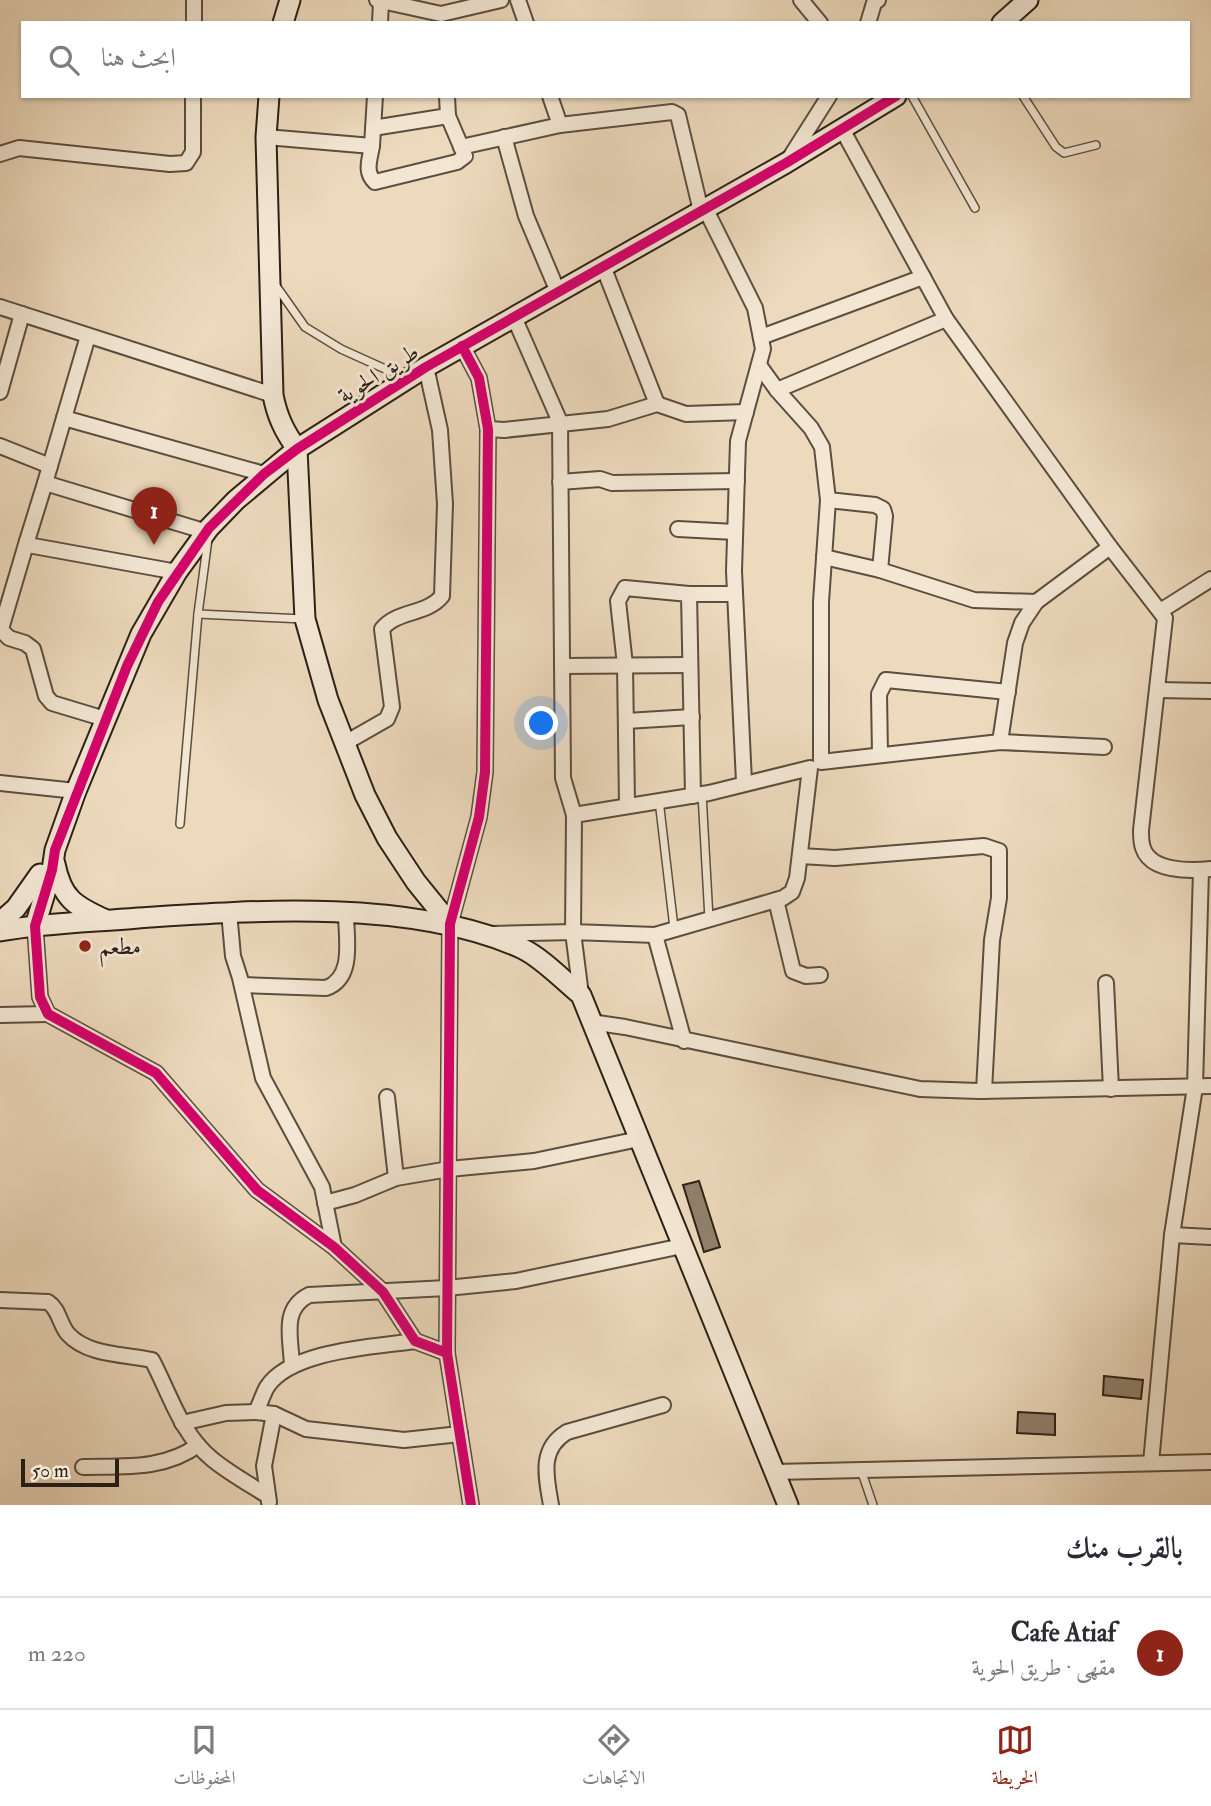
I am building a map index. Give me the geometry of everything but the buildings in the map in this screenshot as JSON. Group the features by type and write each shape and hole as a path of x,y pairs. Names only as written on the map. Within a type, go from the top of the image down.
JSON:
{"street":[{"path":"194,0 194,21"},
{"path":"380,21 379,0 441,18 501,0"},
{"path":"518,0 525,21"},
{"path":"801,0 818,21"},
{"path":"869,21 874,3 878,0"},
{"path":"1004,21 1028,0"},
{"path":"0,154 19,148 170,164 186,163 193,152 193,98"},
{"path":"269,98 266,137 272,395 280,423 297,449 305,620 328,700 365,795 387,838 416,882 450,924"},
{"path":"375,98 368,170 369,177 375,182 457,162 465,156 448,117 447,98"},
{"path":"552,98 560,125"},
{"path":"786,163 829,98"},
{"name":"طريق الحوية","path":"29,926 76,791 141,634 177,572 208,530 264,474 297,449 426,367 786,163 885,99"},
{"path":"461,147 560,125 673,112 678,115 703,210 755,309 763,349 738,441 735,594 744,782"},
{"path":"373,128 448,117"},
{"path":"842,129 946,319 1110,547 1166,618 1141,830 1143,847 1149,858 1156,863 1168,867 1206,870 1195,1087 1172,1235 1152,1463"},
{"path":"266,137 372,146"},
{"path":"504,137 526,216 558,292"},
{"path":"603,265 657,404"},
{"path":"761,337 923,277"},
{"path":"0,307 272,395"},
{"path":"0,392 22,314"},
{"path":"514,317 560,422 563,778 574,815 573,932 582,995 788,1505"},
{"path":"777,390 946,319"},
{"path":"88,336 0,629 9,638 25,643 33,649 46,696 52,703 105,719"},
{"path":"462,346 479,378 488,429 485,772 479,817 450,924 447,1353 471,1505"},
{"path":"484,934 573,932 655,935 776,900 792,892 797,878 816,765 821,602 828,500 822,447 811,428 777,390 760,365"},
{"path":"345,743 387,719 392,707 382,629 388,621 435,604 442,596 445,504 440,430 426,367"},
{"path":"488,429 504,430 608,419 657,404 686,414 746,412"},
{"path":"64,418 264,474"},
{"path":"0,446 50,466"},
{"path":"560,482 600,479 612,483 737,481"},
{"path":"45,483 208,530"},
{"path":"828,500 876,505 883,509 885,516 880,570"},
{"path":"678,529 735,532"},
{"path":"27,541 28,545 177,572"},
{"path":"1000,742 1015,643 1022,623 1036,602 1110,547"},
{"path":"824,557 880,570 974,600 1036,602"},
{"path":"1162,610 1211,579"},
{"path":"627,805 625,665 618,601 625,588 689,594 735,594"},
{"path":"689,594 697,795"},
{"path":"562,666 690,665"},
{"path":"880,755 879,694 886,681 1008,692"},
{"path":"1157,690 1211,691"},
{"path":"626,721 692,717"},
{"path":"574,815 697,795 816,765 880,755 1000,742 1104,747"},
{"path":"0,783 76,791"},
{"path":"800,856 835,858 984,846 999,852 999,898 992,940 984,1091"},
{"path":"50,861 60,885 71,901 107,920"},
{"path":"0,922 16,908 50,861"},
{"path":"776,900 793,971 806,976 820,975"},
{"path":"0,931 29,926 229,912 346,913 450,924 526,950 582,995"},
{"path":"229,912 233,956 263,1078 322,1187 334,1247"},
{"path":"242,985 326,988 335,985 345,972 346,913"},
{"path":"29,926 40,997 48,1014"},
{"path":"655,935 684,1041"},
{"path":"1106,983 1111,1089"},
{"path":"0,1015 48,1014 156,1073 257,1190 334,1247 383,1292 415,1340"},
{"path":"591,1022 919,1089 984,1091 1211,1086"},
{"path":"387,1097 396,1178"},
{"path":"325,1203 355,1195 396,1178 449,1169 534,1161 639,1139"},
{"path":"1172,1235 1211,1237"},
{"path":"292,1366 290,1314 296,1301 309,1295 447,1288 516,1281 682,1246"},
{"path":"0,1300 48,1303 55,1307 64,1330 83,1345 108,1353 152,1360 182,1423 198,1445 212,1459 269,1500"},
{"path":"256,1412 268,1385 292,1366 317,1356 415,1340 447,1353"},
{"path":"551,1505 547,1483 547,1453 554,1440 567,1432 663,1405"},
{"path":"182,1423 226,1413 256,1412 274,1414 306,1429 404,1440 460,1434"},
{"path":"269,1500 264,1466 274,1414"},
{"path":"83,1467 166,1462 184,1455 198,1445"},
{"path":"774,1472 1211,1462"}],"lane":[{"path":"913,98 975,208"},
{"path":"1024,98 1056,147 1064,153 1096,145"},
{"path":"268,274 305,327 341,349 407,379"},
{"path":"180,824 208,530"},
{"path":"198,614 305,620"},
{"path":"697,795 709,920"},
{"path":"659,800 674,928"},
{"path":"861,1470 873,1505"}],"cycle path":[{"path":"447,1353 415,1341 383,1292 334,1247 257,1190 156,1073 48,1014 40,997 35,926 52,870 55,850 127,666 158,602 209,528 264,474 297,449 426,367 786,163 893,98"},
{"path":"462,346 479,378 488,429 485,772 479,817 450,924 447,1353 471,1505"}],"place":[{"name":"Cafe Atiaf","path":"154,545"},
{"name":"مطعم","path":"85,946"}]}
